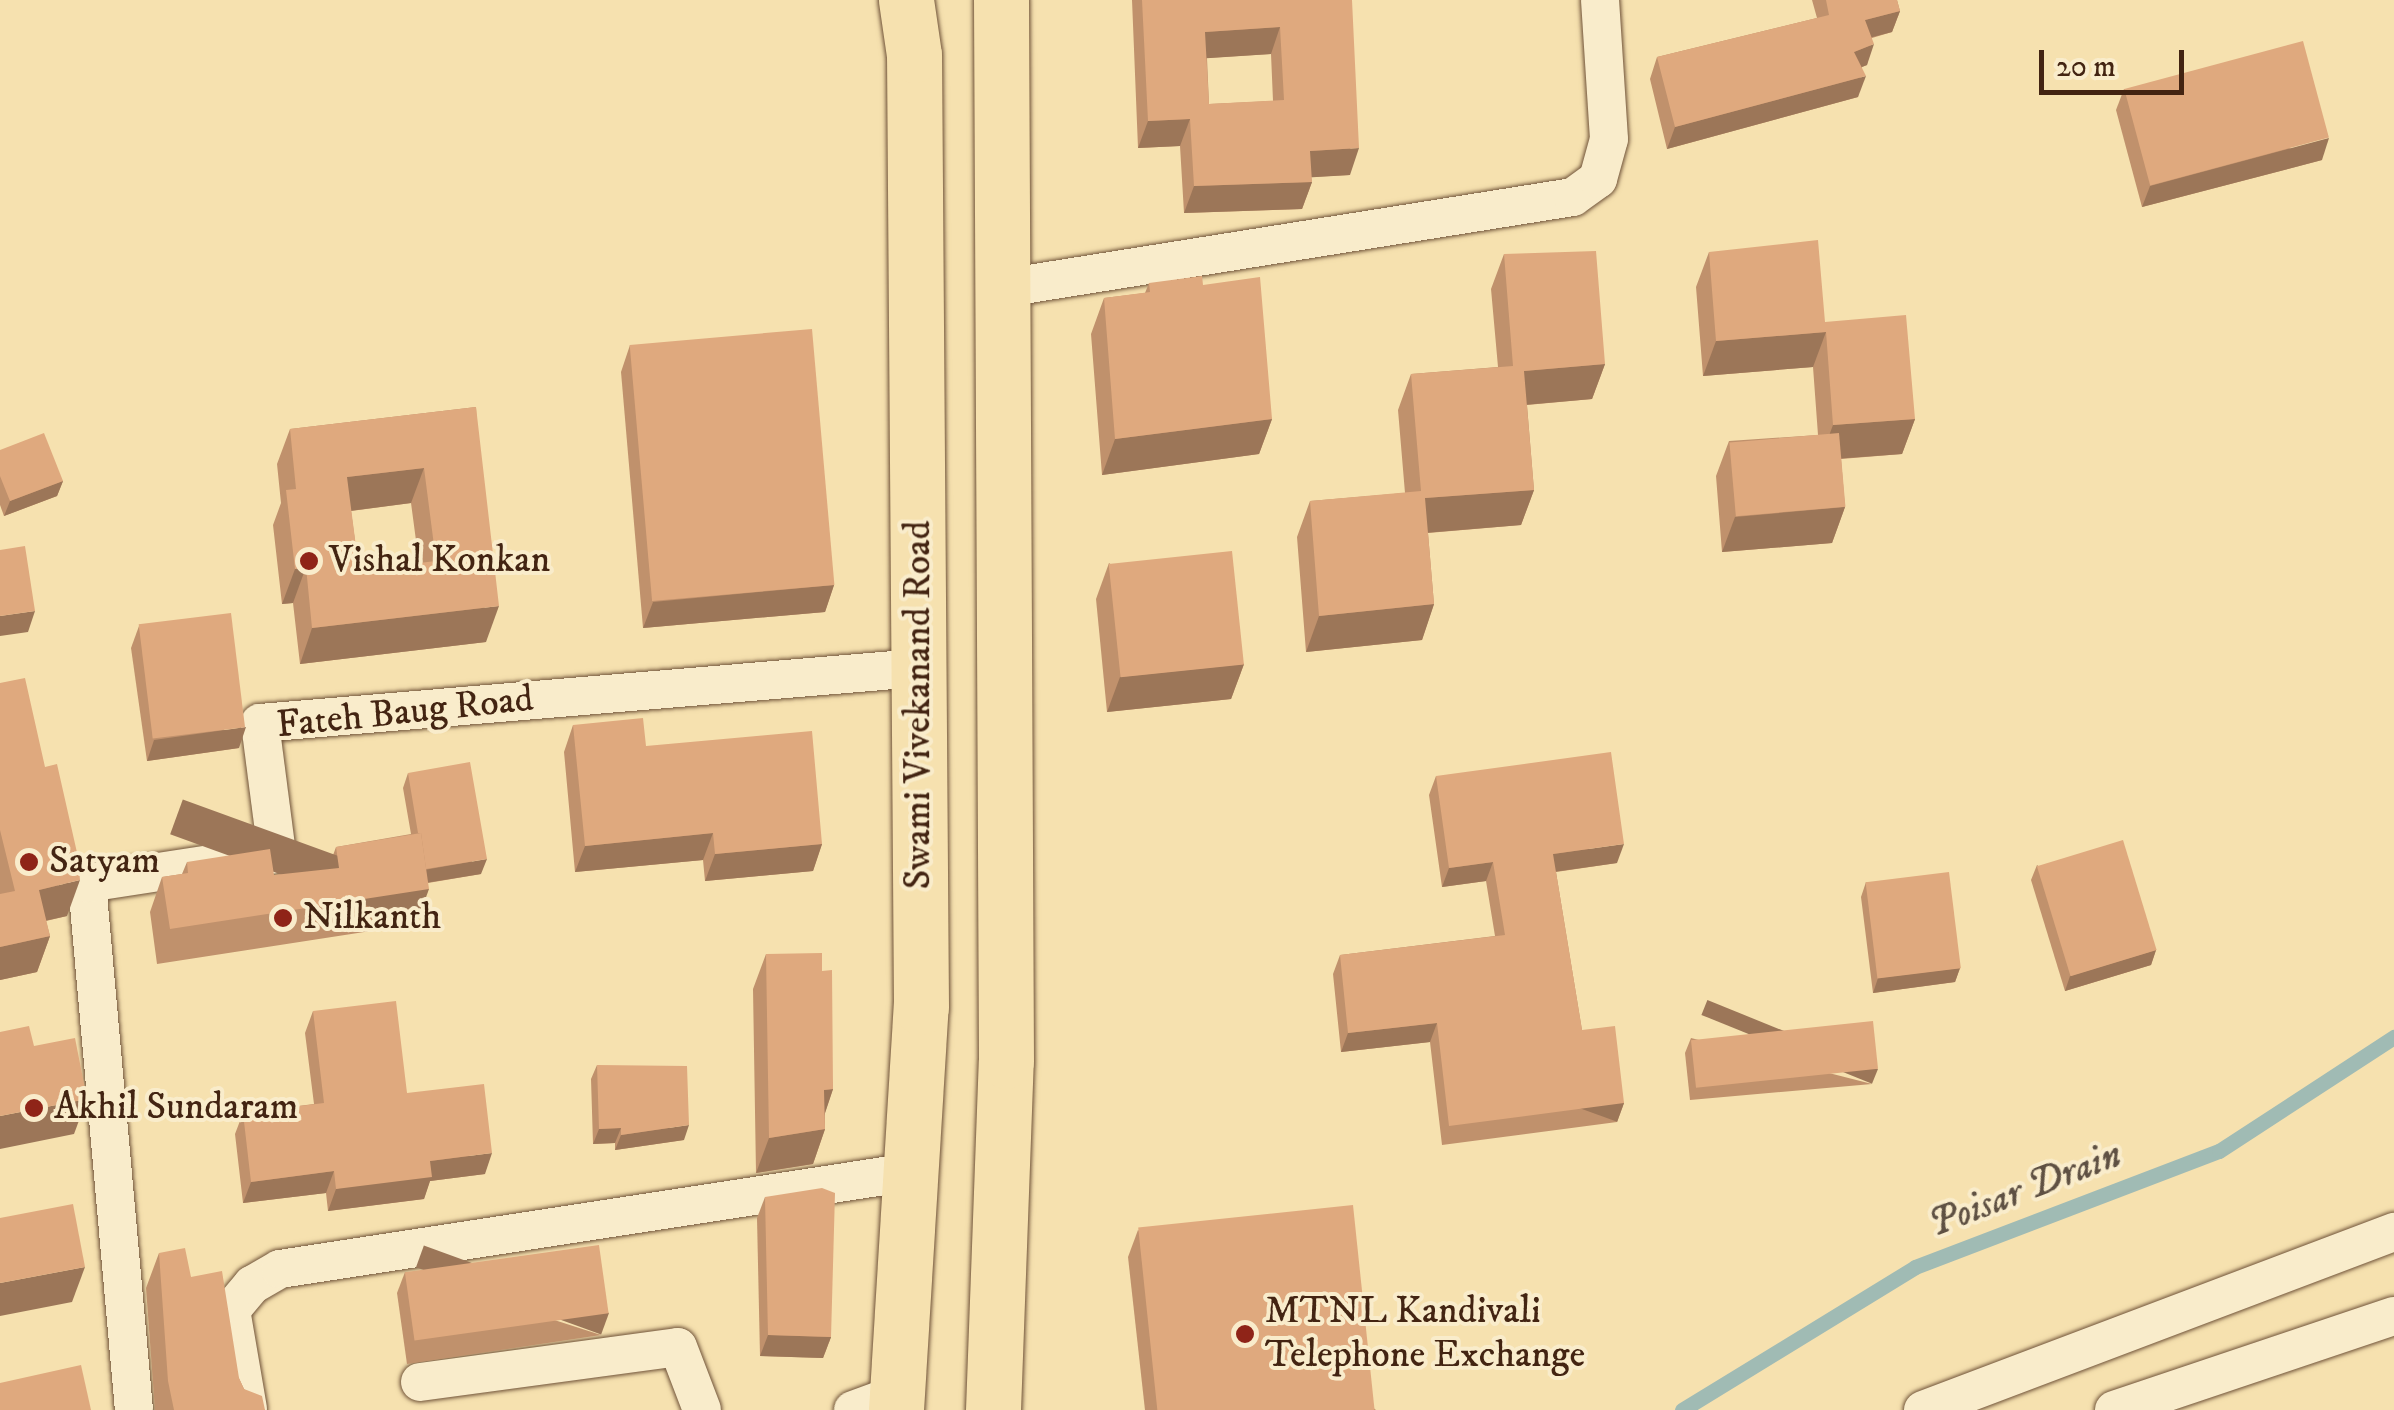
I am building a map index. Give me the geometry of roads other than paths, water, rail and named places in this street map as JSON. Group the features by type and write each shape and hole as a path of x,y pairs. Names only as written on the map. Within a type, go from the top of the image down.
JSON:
{"main road":[{"name":"Swami Vivekanand Road","path":"882,1405 910,1172 920,1008 914,55 906,0"},
{"path":"993,1410 1006,1061 1001,0"}],"street":[{"path":"1004,288 1573,197 1598,179 1608,139 1600,0"},
{"name":"Fateh Baug Road","path":"134,1410 87,882 277,854 260,723 918,668"},
{"path":"248,1409 231,1310 252,1284 280,1269 910,1172"},
{"path":"1923,1410 2394,1232"},
{"path":"2114,1410 2394,1316"},
{"path":"420,1382 678,1347 702,1410"}],"waterway":[{"name":"Poisar Drain","path":"1682,1410 1915,1267 2219,1151 2394,1037"}],"place":[{"name":"Vishal Konkan","path":"309,561"},
{"name":"Satyam","path":"29,862"},
{"name":"Nilkanth","path":"283,918"},
{"name":"Akhil Sundaram","path":"34,1108"},
{"name":"MTNL Kandivali Telephone Exchange","path":"1245,1334"}]}
